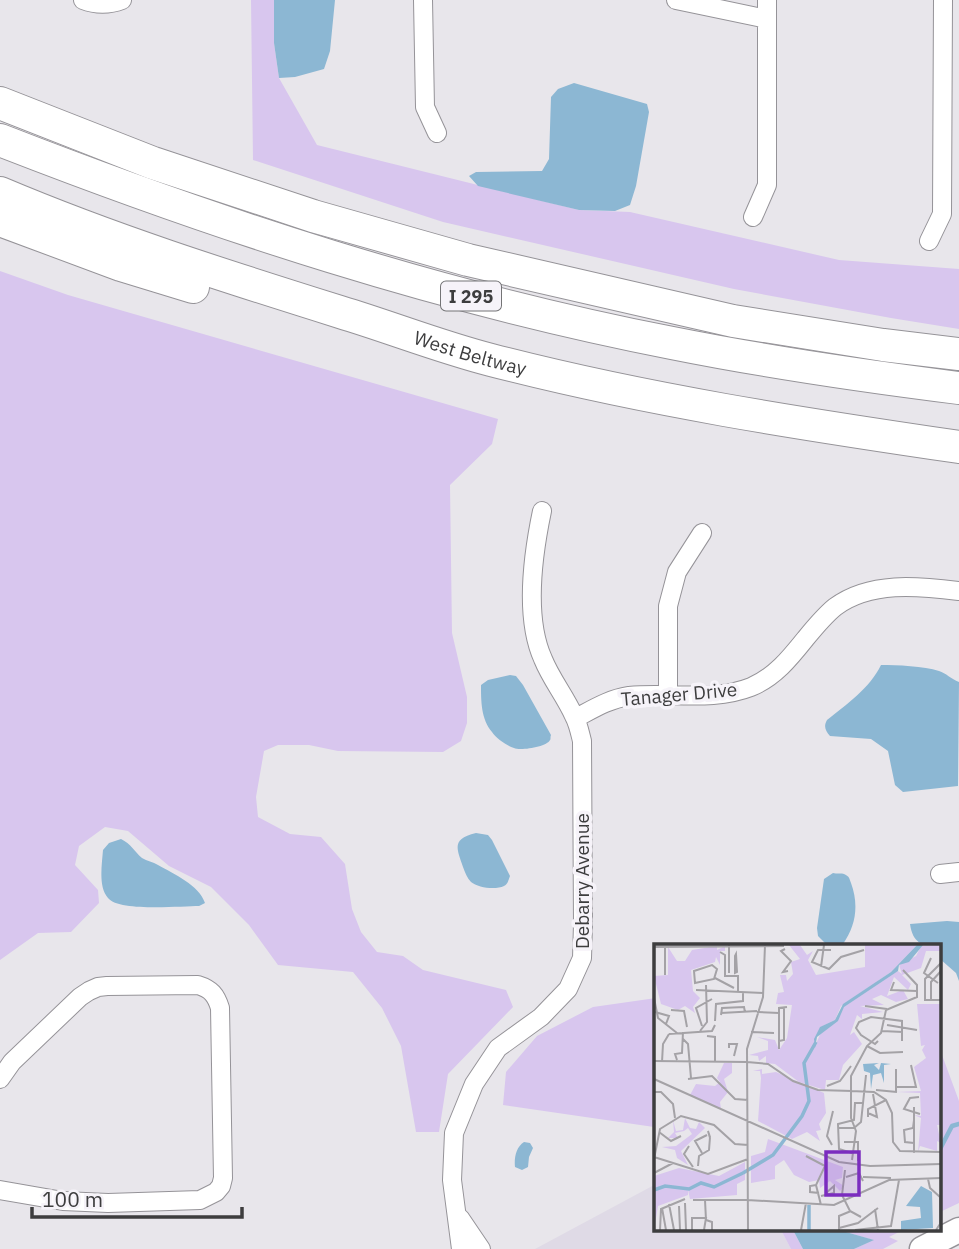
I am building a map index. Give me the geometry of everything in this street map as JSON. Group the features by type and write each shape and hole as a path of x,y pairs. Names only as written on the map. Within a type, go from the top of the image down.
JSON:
{"highway":[{"path":"0,103 153,163 313,216 468,260 733,321 860,342 959,354"},
{"name":"I 295","path":"0,140 252,232 481,299 671,343 788,364 959,387"},
{"name":"West Beltway","path":"0,193 122,241 489,360 737,413 959,447"},
{"path":"0,220 121,265 337,330 489,360"}],"main road":[{"path":"922,1249 959,1230"}],"street":[{"path":"83,0 100,4 121,1"},
{"path":"423,0 425,107 437,133"},
{"path":"676,0 767,19"},
{"path":"753,217 767,185 767,0"},
{"path":"929,241 943,214 943,0"},
{"name":"Debarry Avenue","path":"461,1249 452,1180 454,1133 474,1084 498,1048 541,1017 568,989 582,958 582,741 576,718 543,659 536,640 533,617 533,562 542,511"},
{"path":"668,695 668,606 677,572 702,533"},
{"name":"Tanager Drive","path":"576,718 598,706 628,696 719,695 755,685 772,676 786,663 821,620 837,606 857,595 899,587 959,591"},
{"path":"940,874 959,872"},
{"path":"0,1079 12,1062 80,997 98,987 198,985 213,992 218,1000 223,1178 216,1192 200,1199 108,1203 63,1201 0,1190"},
{"name":"Debarry Avenue","path":"458,1215 481,1249"}],"shaded area":[{"path":"251,0 274,0 274,43 279,78 317,145 579,210 630,212 839,260 959,269 959,329 734,289 443,222 253,160"},
{"path":"0,271 68,295 498,419 492,444 450,485 452,633 467,697 467,723 461,741 443,752 338,751 309,745 278,745 264,751 256,797 258,817 290,834 321,837 345,864 352,909 361,932 377,952 403,956 423,970 506,990 513,1007 448,1074 439,1132 416,1132 401,1046 382,1008 353,972 278,965 249,925 211,887 169,866 128,831 105,827 79,846 75,865 98,890 99,903 71,932 38,933 0,960"},
{"path":"654,998 654,1127 503,1105 506,1072 537,1036 593,1007"},
{"path":"942,1055 959,1101 959,1203 942,1211"},
{"path":"654,1185 654,1232 782,1232 791,1249 535,1249"},
{"path":"782,1232 794,1232 803,1249 791,1249"},
{"path":"846,1232 899,1232 889,1237 898,1241 883,1249 854,1249 873,1240"}],"water":[{"path":"274,0 335,0 330,51 324,69 295,77 279,78 274,43"},
{"path":"574,83 647,104 649,112 630,205 615,211 579,210 478,186 469,176 476,172 542,171 549,159 551,97 558,89"},
{"path":"881,665 933,669 959,682 958,786 903,792 895,785 888,751 871,739 830,736 827,732 827,720 864,689"},
{"path":"516,676 523,685 551,735 544,745 517,749 505,744 488,727 484,716 481,685 488,680"},
{"path":"476,833 488,835 492,840 510,876 504,886 482,887 467,877 458,845 463,838"},
{"path":"121,839 142,858 192,885 205,903 199,906 137,907 108,898 102,882 103,850 109,843"},
{"path":"833,873 843,874 849,878 853,891 853,922 843,944 826,944 818,936 824,879"},
{"path":"959,922 959,981 956,973 942,961 942,944 919,942 913,935 910,924"},
{"path":"524,1142 530,1143 533,1148 528,1167 522,1170 515,1167 515,1160 517,1150"},
{"path":"794,1232 846,1232 874,1240 854,1249 803,1249"}],"waterway":[{"path":"942,1145 952,1126 959,1124"}]}
